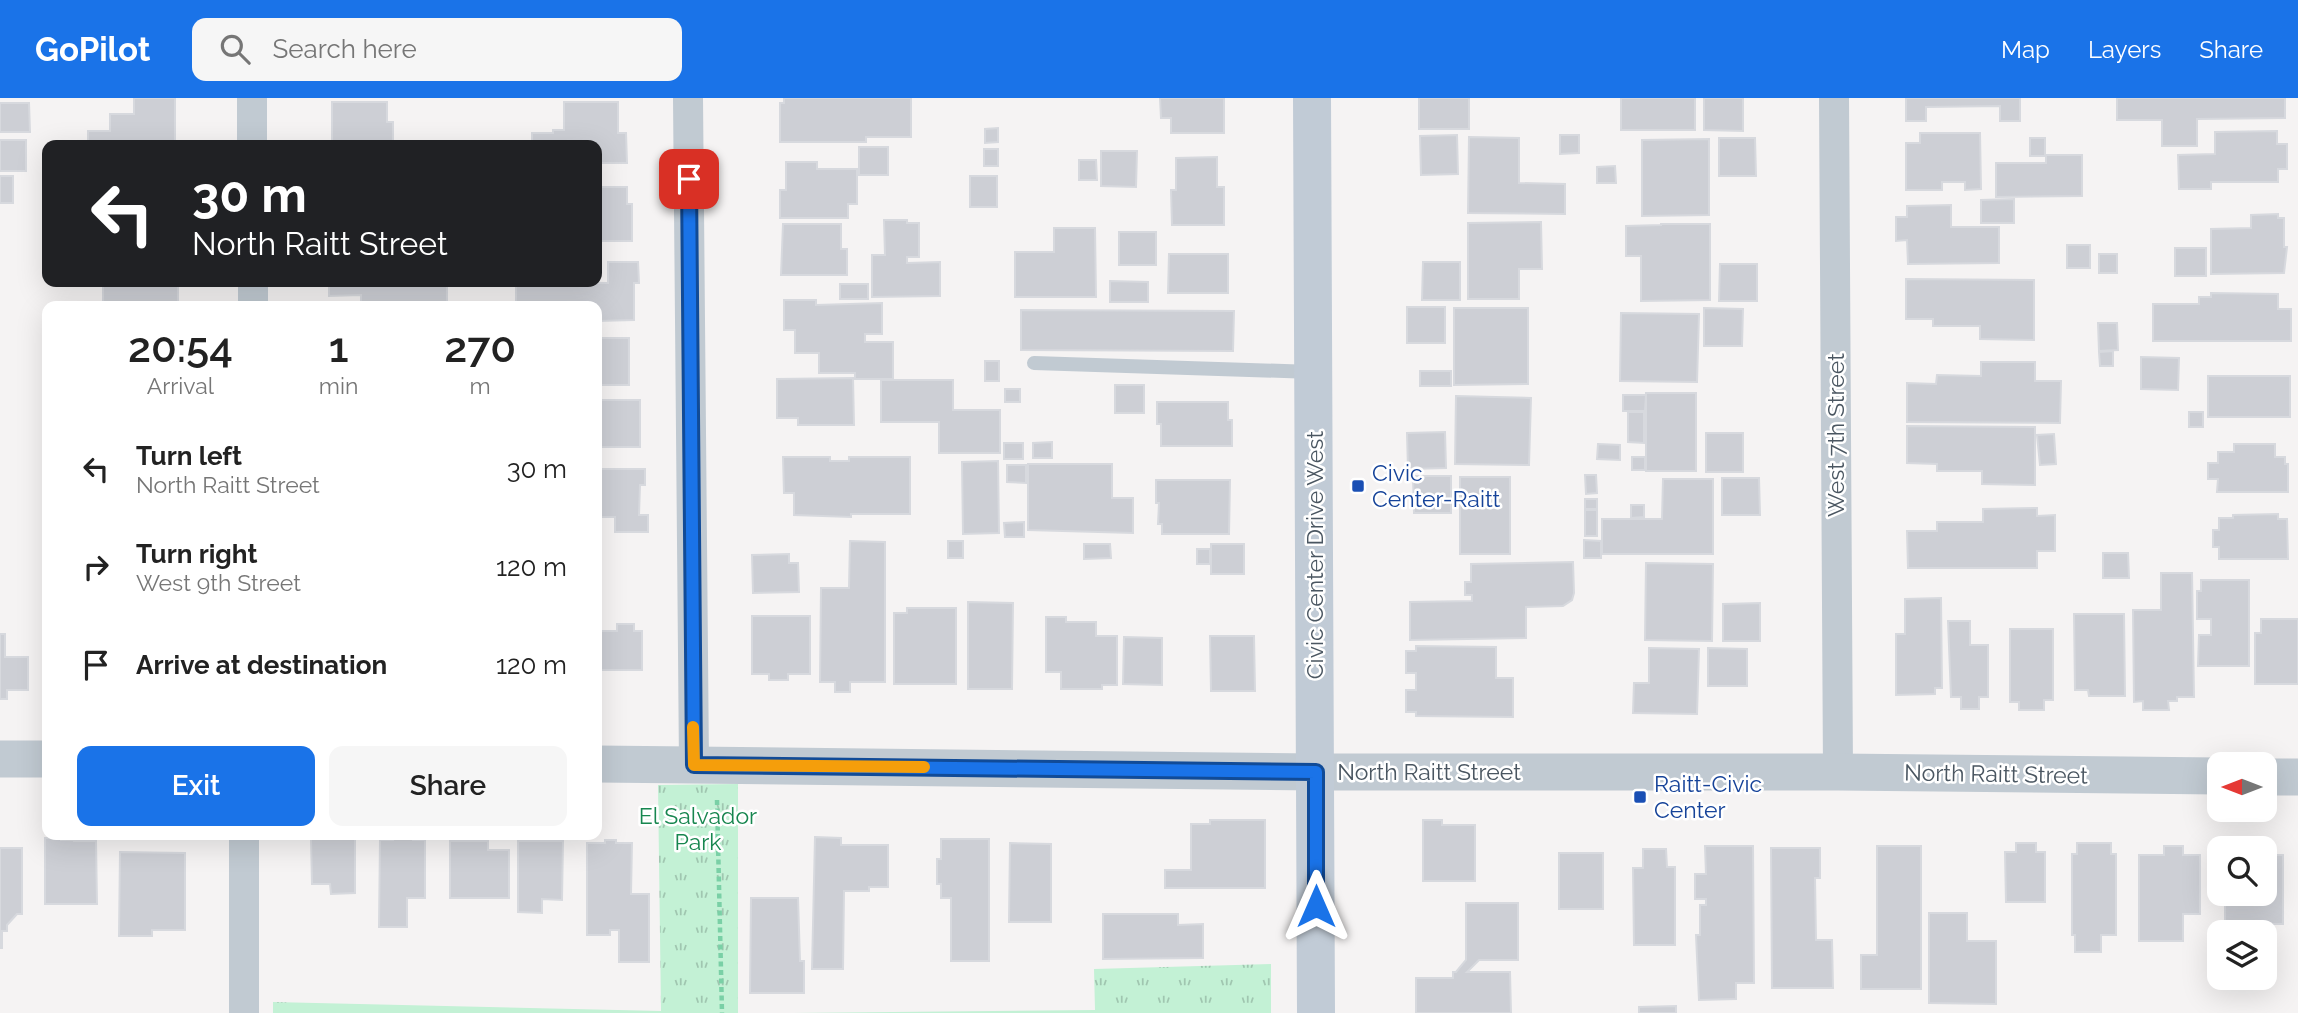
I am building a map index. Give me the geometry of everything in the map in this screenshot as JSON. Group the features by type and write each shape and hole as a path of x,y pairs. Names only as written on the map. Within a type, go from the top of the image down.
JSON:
{"main road":[{"name":"Civic Center Drive West","path":"1312,98 1316,1013"}],"street":[{"path":"251,98 252,140"},
{"path":"688,98 694,765"},
{"name":"West 7th Street","path":"1834,98 1838,772"},
{"path":"0,759 42,759"},
{"name":"North Raitt Street","path":"602,764 1316,772 1838,772 2207,776"},
{"path":"2277,777 2298,777"},
{"path":"244,840 244,1013"}],"lane":[{"path":"1034,363 1314,372"}],"path":[{"path":"717,798 722,1013"}],"green space":[{"name":"El Salvador Park","path":"738,784 738,1013 273,1013 273,1002 661,1011 658,785"},
{"path":"1271,964 1271,1013 792,1013 1095,1010 1094,969"}],"building":[{"path":"134,98 175,98 175,140 88,140 88,131 110,131 110,114 134,114"},
{"path":"784,98 911,98 911,137 866,137 866,142 780,142 780,103 784,103"},
{"path":"1160,98 1224,98 1224,133 1171,133 1171,118 1161,118"},
{"path":"1419,98 1469,98 1469,129 1419,129"},
{"path":"1621,98 1695,98 1695,130 1621,130"},
{"path":"1704,98 1743,98 1743,131 1704,130"},
{"path":"1906,98 2020,98 2020,121 2000,121 2000,106 1926,107 1926,121 1906,121"},
{"path":"2117,98 2285,98 2285,118 2197,119 2197,146 2162,146 2162,120 2117,120"},
{"path":"332,102 387,102 387,122 393,122 393,140 332,140"},
{"path":"564,102 618,102 618,133 626,133 627,163 602,163 602,140 532,140 532,133 564,130"},
{"path":"0,103 29,103 30,132 0,132"},
{"path":"998,128 998,142 985,143 985,129"},
{"path":"2277,131 2277,144 2287,144 2287,169 2278,169 2278,182 2211,182 2211,189 2179,189 2178,155 2215,154 2215,132"},
{"path":"1920,133 1980,133 1981,189 1965,190 1965,182 1942,182 1942,190 1906,190 1906,143 1920,143"},
{"path":"1457,135 1458,174 1421,175 1420,136"},
{"path":"1560,135 1579,135 1579,153 1560,154"},
{"path":"1469,137 1519,138 1519,183 1565,184 1565,214 1468,213"},
{"path":"1719,138 1755,138 1756,176 1719,176"},
{"path":"2030,138 2045,138 2045,156 2030,156"},
{"path":"1709,139 1709,215 1642,216 1642,140"},
{"path":"0,140 26,140 26,171 0,171"},
{"path":"859,147 888,147 888,175 859,175"},
{"path":"984,149 998,149 998,166 984,166"},
{"path":"1101,151 1137,151 1136,187 1101,186"},
{"path":"2046,155 2082,155 2082,196 1996,197 1996,163 2046,163"},
{"path":"1217,157 1217,187 1224,187 1224,225 1172,225 1171,190 1176,190 1176,158"},
{"path":"1079,160 1096,160 1097,180 1079,180"},
{"path":"786,162 817,162 817,169 857,169 857,204 848,204 848,218 780,218 780,190 786,190"},
{"path":"1615,166 1616,183 1597,183 1597,167"},
{"path":"0,176 13,176 13,203 0,203"},
{"path":"970,176 997,176 997,207 970,207"},
{"path":"602,187 627,187 627,204 632,204 632,241 602,241"},
{"path":"2014,199 2014,223 1981,223 1981,200"},
{"path":"1951,205 1951,227 1999,227 1999,263 1908,264 1907,240 1896,241 1896,217 1907,217 1907,206"},
{"path":"2278,214 2278,218 2284,218 2284,247 2287,247 2284,273 2211,274 2211,229 2251,228 2251,215"},
{"path":"884,220 919,223 919,257 907,257 907,263 940,262 940,296 872,297 872,255 885,255"},
{"path":"1541,222 1542,269 1519,269 1519,299 1468,299 1468,223"},
{"path":"783,224 841,224 841,249 847,249 847,275 781,275"},
{"path":"1710,224 1710,300 1641,301 1641,256 1626,256 1626,226"},
{"path":"1054,228 1095,228 1096,297 1015,297 1015,252 1054,252"},
{"path":"1119,232 1156,232 1156,265 1119,265"},
{"path":"2067,245 2090,245 2090,268 2067,268"},
{"path":"2175,248 2206,248 2206,276 2175,276"},
{"path":"1169,254 1228,254 1228,293 1168,293"},
{"path":"2099,254 2117,254 2117,273 2099,273"},
{"path":"608,262 638,262 639,283 634,283 634,320 602,321 602,301 516,301 516,287 602,287 602,283 608,283"},
{"path":"1423,262 1460,262 1460,300 1422,300"},
{"path":"1720,264 1757,264 1757,301 1719,301"},
{"path":"1906,279 2034,280 2034,340 1980,339 1980,326 1933,326 1933,319 1906,319"},
{"path":"1110,281 1148,282 1148,302 1110,302"},
{"path":"840,284 868,284 868,299 840,299"},
{"path":"103,287 178,287 178,301 103,301"},
{"path":"329,287 447,287 447,301 361,301 361,295 329,296"},
{"path":"2211,293 2278,294 2278,309 2291,309 2291,341 2153,341 2153,304 2199,304 2199,297 2211,297"},
{"path":"784,300 816,300 816,305 882,303 882,334 865,334 865,342 893,342 893,379 855,379 855,373 819,373 819,353 795,353 795,330 784,330"},
{"path":"1407,307 1445,307 1445,343 1407,343"},
{"path":"1454,308 1528,308 1528,384 1454,385"},
{"path":"1704,308 1743,309 1742,346 1704,346"},
{"path":"1021,310 1234,311 1233,351 1021,350"},
{"path":"1621,313 1699,314 1697,382 1620,381"},
{"path":"2098,323 2117,323 2118,350 2099,351"},
{"path":"602,338 629,338 629,385 602,385"},
{"path":"2113,351 2113,366 2100,366 2099,352"},
{"path":"2141,357 2179,358 2178,390 2141,389"},
{"path":"985,361 999,361 999,381 985,381"},
{"path":"1981,362 2035,362 2035,381 2061,381 2060,423 1907,422 1907,383 1936,384 1937,375 1981,376"},
{"path":"1420,371 1451,371 1451,386 1420,386"},
{"path":"2208,376 2290,376 2290,417 2208,417"},
{"path":"853,378 854,425 798,425 798,418 777,418 777,379"},
{"path":"881,380 953,380 953,410 1000,410 1000,453 939,453 939,422 881,422"},
{"path":"1115,385 1144,385 1144,413 1115,413"},
{"path":"1005,389 1020,389 1020,402 1005,402"},
{"path":"1646,393 1696,393 1696,471 1646,471"},
{"path":"1623,395 1646,395 1645,411 1623,411"},
{"path":"1456,396 1531,398 1529,465 1455,464"},
{"path":"602,400 640,400 640,447 602,447"},
{"path":"1157,402 1228,402 1228,420 1232,420 1232,446 1161,446"},
{"path":"1628,412 1644,412 1644,443 1628,442"},
{"path":"2189,412 2203,412 2203,427 2189,427"},
{"path":"1907,426 2035,427 2035,485 1982,484 1982,471 1937,471 1937,464 1907,463"},
{"path":"1445,432 1446,468 1408,469 1407,433"},
{"path":"1706,433 1743,433 1743,472 1706,472"},
{"path":"2054,434 2056,464 2040,465 2037,435"},
{"path":"1052,442 1052,458 1033,458 1033,443"},
{"path":"1004,443 1023,443 1023,459 1004,459"},
{"path":"1598,444 1620,445 1620,460 1597,459"},
{"path":"2234,444 2275,444 2275,457 2285,457 2285,464 2288,464 2288,492 2217,492 2218,479 2208,479 2208,463 2218,463 2218,452 2234,452"},
{"path":"783,457 830,457 830,461 849,461 849,457 910,457 910,514 851,514 851,517 794,515 794,493 784,493"},
{"path":"1632,457 1645,457 1645,470 1632,470"},
{"path":"998,461 999,533 963,534 962,462"},
{"path":"1028,464 1112,464 1112,498 1133,498 1133,533 1028,530"},
{"path":"1007,465 1026,465 1026,483 1007,482"},
{"path":"602,469 645,469 645,485 640,485 639,515 648,515 648,532 615,532 615,517 602,517"},
{"path":"1585,475 1596,475 1597,493 1586,494"},
{"path":"1413,476 1451,476 1451,513 1414,513"},
{"path":"1460,477 1510,477 1510,554 1460,554"},
{"path":"1722,478 1759,478 1760,515 1722,515"},
{"path":"1663,479 1713,479 1713,554 1602,554 1602,519 1662,519"},
{"path":"1156,480 1230,480 1229,534 1162,534 1162,524 1158,524"},
{"path":"1585,499 1597,499 1597,509 1585,509"},
{"path":"1631,505 1644,505 1644,517 1631,518"},
{"path":"2037,508 2037,516 2055,515 2055,551 2037,551 2037,568 1908,568 1907,531 1937,531 1937,522 1983,522 1983,509"},
{"path":"1585,510 1597,510 1597,536 1585,536"},
{"path":"2278,514 2278,519 2287,519 2288,559 2219,559 2219,547 2213,547 2213,530 2219,530 2219,518"},
{"path":"1024,522 1024,537 1005,537 1004,523"},
{"path":"1584,540 1601,541 1601,558 1584,558"},
{"path":"850,541 885,542 885,682 850,682 850,692 835,692 835,682 820,682 821,588 849,588"},
{"path":"948,541 963,541 963,558 948,558"},
{"path":"1084,544 1110,544 1111,558 1084,559"},
{"path":"1211,544 1244,544 1244,574 1211,574"},
{"path":"1197,549 1210,549 1210,564 1197,564"},
{"path":"2103,553 2128,553 2129,578 2103,578"},
{"path":"789,554 789,563 798,563 799,592 753,593 752,555"},
{"path":"1573,562 1572,600 1563,606 1526,607 1526,638 1410,640 1410,602 1472,601 1472,595 1465,595 1465,582 1471,582 1471,564"},
{"path":"1646,563 1713,564 1712,641 1645,640"},
{"path":"2161,573 2192,573 2194,697 2177,697 2177,701 2168,701 2169,710 2143,710 2143,701 2134,702 2133,610 2161,610"},
{"path":"2201,580 2249,580 2249,666 2198,666 2199,635 2211,635 2211,619 2197,619 2197,591 2201,591"},
{"path":"1941,598 1942,688 1935,688 1935,694 1896,695 1896,634 1905,634 1905,599"},
{"path":"968,602 1013,603 1012,689 968,689"},
{"path":"1760,603 1760,641 1723,641 1723,604"},
{"path":"907,608 956,608 956,684 894,684 894,613 907,613"},
{"path":"2074,614 2124,614 2125,696 2089,696 2088,690 2075,690"},
{"path":"752,616 810,616 810,674 788,674 788,680 769,680 769,674 752,674"},
{"path":"1046,617 1066,617 1066,622 1096,622 1096,636 1117,636 1117,685 1102,685 1102,689 1061,689 1061,672 1046,672"},
{"path":"2261,619 2298,619 2298,684 2255,684 2255,633 2261,633"},
{"path":"1948,621 1970,621 1970,645 1988,645 1988,697 1979,697 1979,709 1961,709 1961,697 1951,697"},
{"path":"617,624 634,624 634,631 642,631 642,670 602,670 602,631 617,631"},
{"path":"2010,629 2053,629 2053,700 2044,700 2044,710 2019,710 2019,702 2010,702"},
{"path":"0,634 5,634 5,657 28,657 28,690 7,690 7,699 0,699"},
{"path":"1210,636 1254,636 1255,691 1211,691"},
{"path":"1124,637 1162,638 1162,685 1123,684"},
{"path":"1416,646 1496,647 1496,678 1513,678 1513,717 1416,716 1416,712 1406,712 1406,690 1416,690 1416,673 1406,673 1406,651 1416,651"},
{"path":"1649,648 1699,649 1697,714 1633,713 1634,683 1649,683"},
{"path":"1708,648 1747,649 1747,686 1708,686"},
{"path":"1210,820 1265,820 1265,888 1165,888 1165,870 1191,870 1191,824 1210,824"},
{"path":"1423,820 1442,820 1442,825 1475,825 1475,881 1423,881"},
{"path":"815,837 841,838 841,845 888,845 888,887 869,887 869,891 844,891 843,969 812,969"},
{"path":"941,839 989,839 989,961 951,961 951,898 941,898 941,884 937,884 937,859 941,859"},
{"path":"45,840 96,841 97,904 45,904"},
{"path":"311,840 355,840 355,893 331,894 330,884 312,884"},
{"path":"380,840 425,840 425,898 407,898 407,927 379,927"},
{"path":"605,840 632,843 631,894 649,894 649,962 619,962 619,930 610,930 610,935 587,935 587,843 605,843"},
{"path":"450,841 488,841 488,850 509,850 509,898 450,898"},
{"path":"518,841 563,841 562,900 542,899 542,913 518,912"},
{"path":"1010,843 1051,844 1051,922 1009,922"},
{"path":"2016,843 2036,843 2036,852 2045,852 2045,902 2006,902 2005,852 2016,852"},
{"path":"2077,843 2111,843 2111,854 2116,854 2116,935 2101,935 2101,952 2075,952 2075,935 2072,935 2072,854 2077,854"},
{"path":"1705,846 1753,846 1754,983 1736,983 1736,999 1699,1000 1696,935 1700,935 1700,905 1706,905 1706,899 1695,899 1695,874 1706,874"},
{"path":"1877,846 1921,846 1921,989 1861,989 1861,955 1877,955"},
{"path":"2164,846 2183,846 2183,855 2200,855 2200,914 2183,914 2183,941 2139,941 2139,855 2164,855"},
{"path":"0,848 22,848 22,914 17,914 7,925 7,931 2,931 2,948 0,948"},
{"path":"1771,848 1820,848 1820,878 1815,878 1816,940 1832,940 1833,988 1772,988"},
{"path":"1643,849 1666,849 1667,867 1675,867 1675,945 1634,945 1633,868 1643,868"},
{"path":"120,852 185,853 185,930 152,930 152,936 119,936"},
{"path":"1559,853 1603,853 1603,909 1559,909"},
{"path":"2277,855 2283,855 2283,924 2277,924 2277,920 2225,920 2225,906 2277,906"},
{"path":"751,898 798,898 804,993 750,993"},
{"path":"1466,903 1518,903 1518,960 1479,960 1467,972 1510,972 1511,1013 1416,1013 1416,978 1453,978 1453,972 1466,960"},
{"path":"1929,913 1967,913 1967,941 1996,941 1996,1004 1929,1003"},
{"path":"1103,914 1178,914 1178,925 1203,924 1203,958 1103,959"},
{"path":"1676,1006 1676,1013 1639,1013 1639,1007"}],"slow traffic":[{"path":"693,727 694,765 924,767"}],"place":[{"name":"Civic Center-Raitt","path":"1358,486"},
{"name":"Raitt-Civic Center","path":"1640,797"}],"route":[{"path":"689,179 694,765 1316,772 1316,906"}]}
